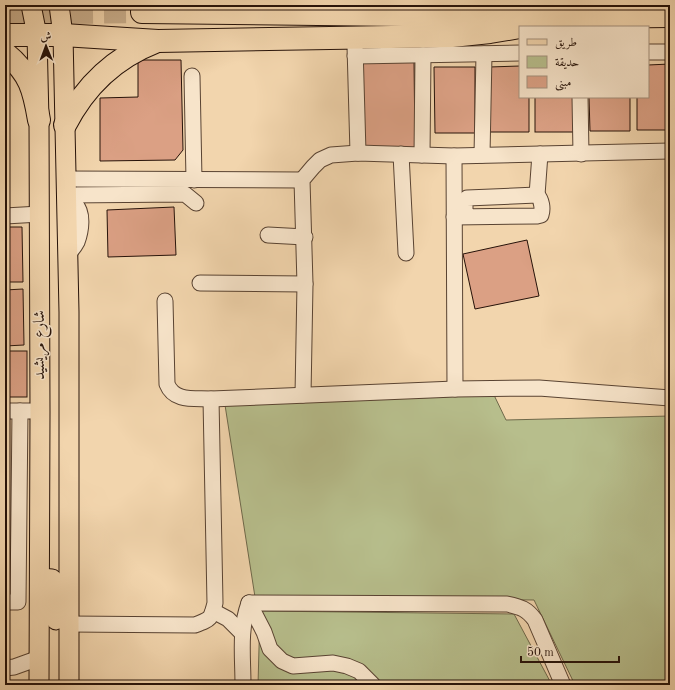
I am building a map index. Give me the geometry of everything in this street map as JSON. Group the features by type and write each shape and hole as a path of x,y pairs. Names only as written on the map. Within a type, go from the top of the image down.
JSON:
{"highway":[{"path":"142,12 577,17 670,16"},
{"path":"527,26 577,17"},
{"path":"5,34 63,35 158,41 355,47 519,27"},
{"path":"66,125 82,97 100,77 129,54 158,41"},
{"path":"5,53 16,63 30,83 39,120"}],"main road":[{"name":"شارع مريشيد","path":"59,5 63,35 66,125 69,685"},
{"name":"شارع مريشيد","path":"36,6 39,23 37,35 40,214 39,685"},
{"path":"5,34 19,25 36,6"},
{"path":"40,452 46,465 49,482 50,530 54,537 60,538 68,534"},
{"path":"40,578 52,579 54,581 57,636 63,657 69,664"}],"street":[{"path":"358,154 355,47 423,55 519,53"},
{"path":"649,52 670,52"},
{"path":"482,155 484,54"},
{"path":"422,155 423,55"},
{"path":"192,76 194,180"},
{"path":"580,98 581,154"},
{"path":"303,395 305,237 302,180 320,160 331,155 358,154 454,156 670,151"},
{"path":"401,154 406,253"},
{"path":"460,217 541,215 543,211 540,198 537,195 540,154"},
{"path":"454,156 460,217 455,389"},
{"path":"66,195 194,180 302,180"},
{"path":"66,195 185,194 196,203"},
{"path":"460,217 467,198 537,195"},
{"path":"5,216 40,214"},
{"path":"268,235 305,237"},
{"path":"200,283 305,284"},
{"path":"165,301 167,384 175,395 184,398 211,399 455,389 539,388 670,398"},
{"path":"69,624 195,625 208,620 215,603 211,399"},
{"path":"5,602 18,602 18,578 12,504 12,411 40,411"},
{"path":"18,578 40,578"},
{"path":"243,685 242,632 244,617 249,603"},
{"path":"249,603 264,632 270,649 282,661 293,666 333,663 346,666 359,671 373,685"},
{"path":"249,603 507,604 519,606 529,612 535,620 563,685"},
{"path":"213,611 228,619 242,632"},
{"path":"5,668 14,667 38,658"}],"green space":[{"path":"493,393 506,420 670,416 670,685 575,685 534,600 255,597 225,405 444,397"},
{"path":"260,611 514,614 552,685 258,685"}],"building":[{"path":"361,59 414,59 415,149 361,149"},
{"path":"138,60 181,60 183,150 175,160 100,161 100,98 138,97"},
{"path":"670,64 670,130 637,130 637,98 649,98 649,65"},
{"path":"519,66 519,98 529,98 529,132 489,132 489,67"},
{"path":"434,67 475,67 475,133 435,133"},
{"path":"535,98 575,98 575,132 535,132"},
{"path":"589,98 630,98 630,131 590,131"},
{"path":"174,207 176,255 108,257 107,210"},
{"path":"5,227 22,227 23,282 5,282"},
{"path":"527,240 539,296 475,309 463,254"},
{"path":"23,289 24,345 5,346 5,290"},
{"path":"5,351 27,351 27,397 5,397"}],"tunnel":[{"path":"5,14 142,12"}]}
